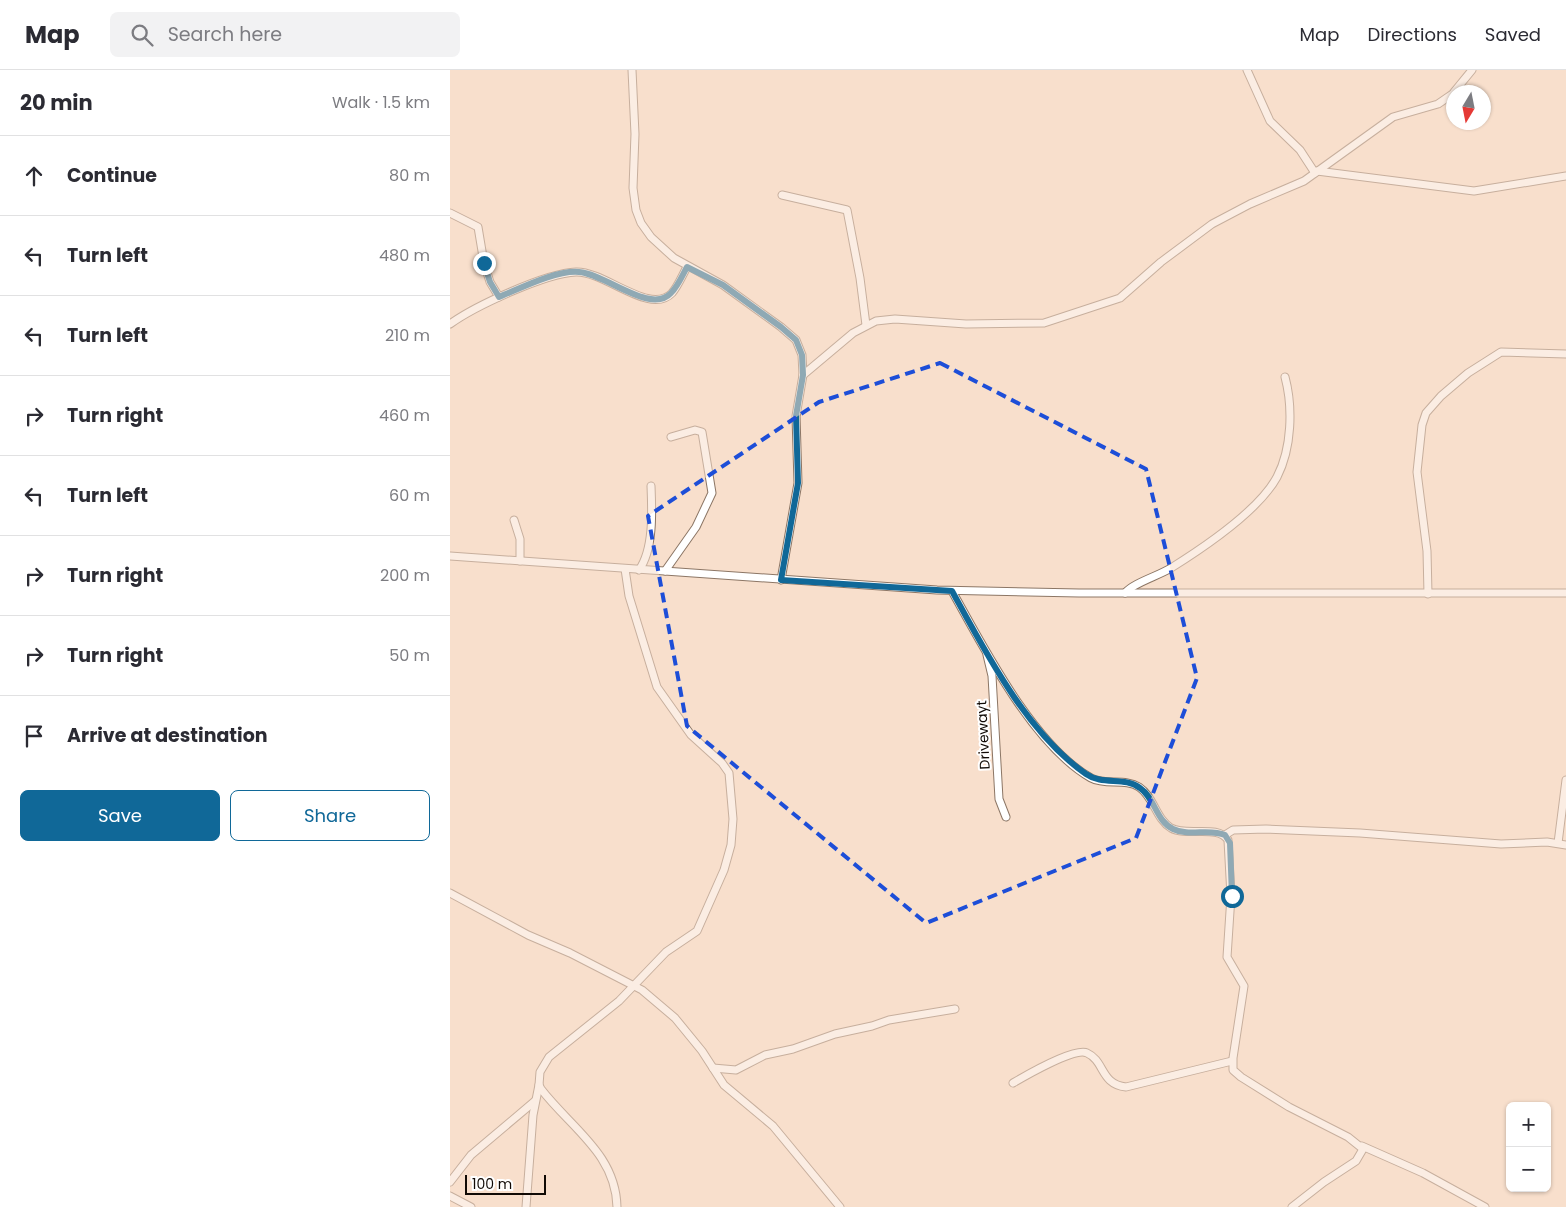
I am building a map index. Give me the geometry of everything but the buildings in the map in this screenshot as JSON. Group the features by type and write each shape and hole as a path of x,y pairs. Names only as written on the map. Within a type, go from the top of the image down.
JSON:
{"street":[{"path":"632,70 633,188 640,223 668,254 687,267 723,285 791,335 796,340 802,355 803,375 796,416 798,483 781,580"},
{"path":"1247,70 1270,121 1300,150 1316,172 1474,192 1566,176"},
{"path":"1460,85 1472,70"},
{"path":"803,375 853,333 866,325 895,319 966,324 1044,323 1112,302 1128,292 1161,262 1212,224 1250,204 1304,181 1393,117 1438,104 1446,98"},
{"path":"782,195 847,210 860,278 866,325"},
{"path":"450,213 478,227 484,263 490,282 499,297"},
{"path":"450,324 472,309 499,297 556,276 575,272 599,276 640,297 654,301 666,298 671,294 687,267"},
{"path":"1428,594 1427,551 1417,472 1422,425 1426,413 1441,396 1468,373 1501,352 1566,354"},
{"path":"1125,593 1131,586 1162,573 1234,524 1276,479 1286,451 1290,407 1285,377"},
{"path":"665,572 696,527 712,492 702,432 695,430 671,437"},
{"path":"639,570 645,562 652,522 651,486"},
{"path":"514,520 520,539 520,561"},
{"path":"450,556 952,591 1566,593"},
{"path":"526,1207 535,1100 542,1065 549,1057 619,1001 666,952 699,930 728,855 733,819 730,781 726,768 691,735 665,700 654,680 629,596 625,568"},
{"path":"952,591 986,650 1043,735 1077,768 1097,780 1133,784 1140,788 1163,821 1174,830 1225,835 1233,830 1266,829 1360,833 1501,844 1558,843 1566,846"},
{"name":"Drivewayt","path":"986,650 992,676 999,799 1006,817"},
{"path":"1558,843 1566,780"},
{"path":"1225,835 1230,843 1232,896 1227,957 1244,986 1232,1061 1233,1070 1240,1077 1289,1107 1362,1146 1423,1173 1485,1207"},
{"path":"450,893 528,935 570,953 642,990 675,1018 702,1050 727,1088 773,1126 840,1207"},
{"path":"713,1068 736,1070 759,1057 793,1049 835,1034 872,1026 889,1020 955,1009"},
{"path":"1013,1083 1068,1056 1082,1052 1089,1054 1110,1081 1126,1087 1232,1061"},
{"path":"539,1085 558,1110 605,1163 614,1182 617,1207"},
{"path":"450,1182 471,1155 535,1100"},
{"path":"1292,1207 1324,1182 1356,1161 1362,1153 1362,1146"},
{"path":"450,1196 471,1207"}],"highlighted area":[{"path":"940,363 1146,469 1197,678 1136,838 926,923 687,726 648,516 819,402"}],"route":[{"path":"484,263 493,289 499,297 556,276 575,272 599,276 640,297 654,301 666,298 671,294 687,267 723,285 791,335 800,347 804,367 796,416 798,483 781,580 952,591 1010,688 1043,735 1067,760 1097,780 1133,784 1140,788 1149,797 1163,821 1174,830 1220,833 1225,835 1230,843 1232,896"}]}
